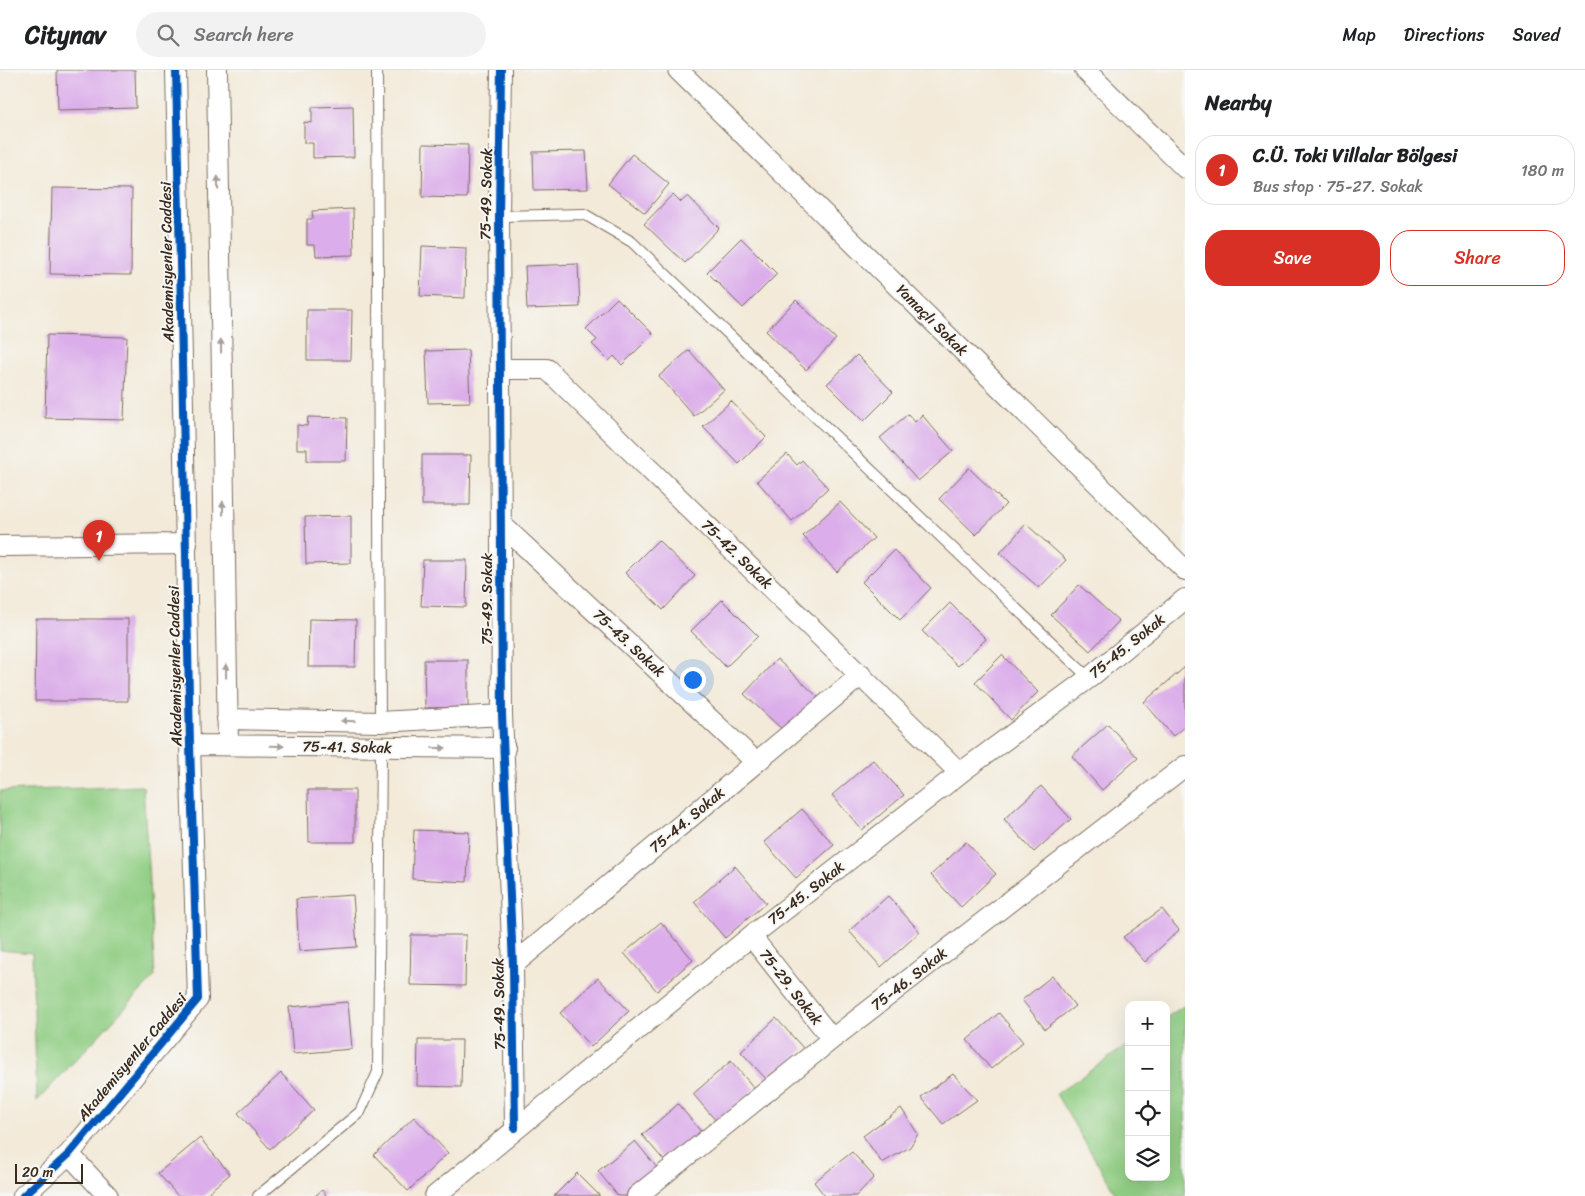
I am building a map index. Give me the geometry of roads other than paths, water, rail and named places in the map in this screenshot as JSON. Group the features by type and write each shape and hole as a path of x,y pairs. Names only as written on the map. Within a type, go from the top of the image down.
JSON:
{"street":[{"name":"Akademisyenler Caddesi","path":"24,1196 69,1154 198,999 190,745 176,70"},
{"path":"217,70 228,745"},
{"name":"75-49. Sokak","path":"501,70 499,216 502,715 505,748 513,965 515,1128"},
{"name":"Yamaçlı Sokak","path":"678,70 1185,570"},
{"path":"1085,70 1185,168"},
{"name":"75-42. Sokak","path":"500,370 547,368 960,774"},
{"name":"75-43. Sokak","path":"501,524 756,762"},
{"path":"0,546 187,544"},
{"name":"75-45. Sokak","path":"435,1196 515,1128 750,936 960,774 1089,678 1185,599"},
{"name":"75-44. Sokak","path":"513,965 861,675"},
{"name":"75-41. Sokak","path":"227,719 380,722 502,715"},
{"name":"75-41. Sokak","path":"190,745 505,748"},
{"name":"75-46. Sokak","path":"637,1196 832,1039 1185,766"},
{"name":"75-29. Sokak","path":"750,936 832,1039"},
{"path":"69,1154 108,1196"}],"lane":[{"path":"376,70 380,722"},
{"path":"499,216 584,214 632,242 1089,678"},
{"path":"258,1196 360,1112 378,1072 382,748"}],"place":[{"name":"C.Ü. Toki Villalar Bölgesi","path":"99,561"}]}
